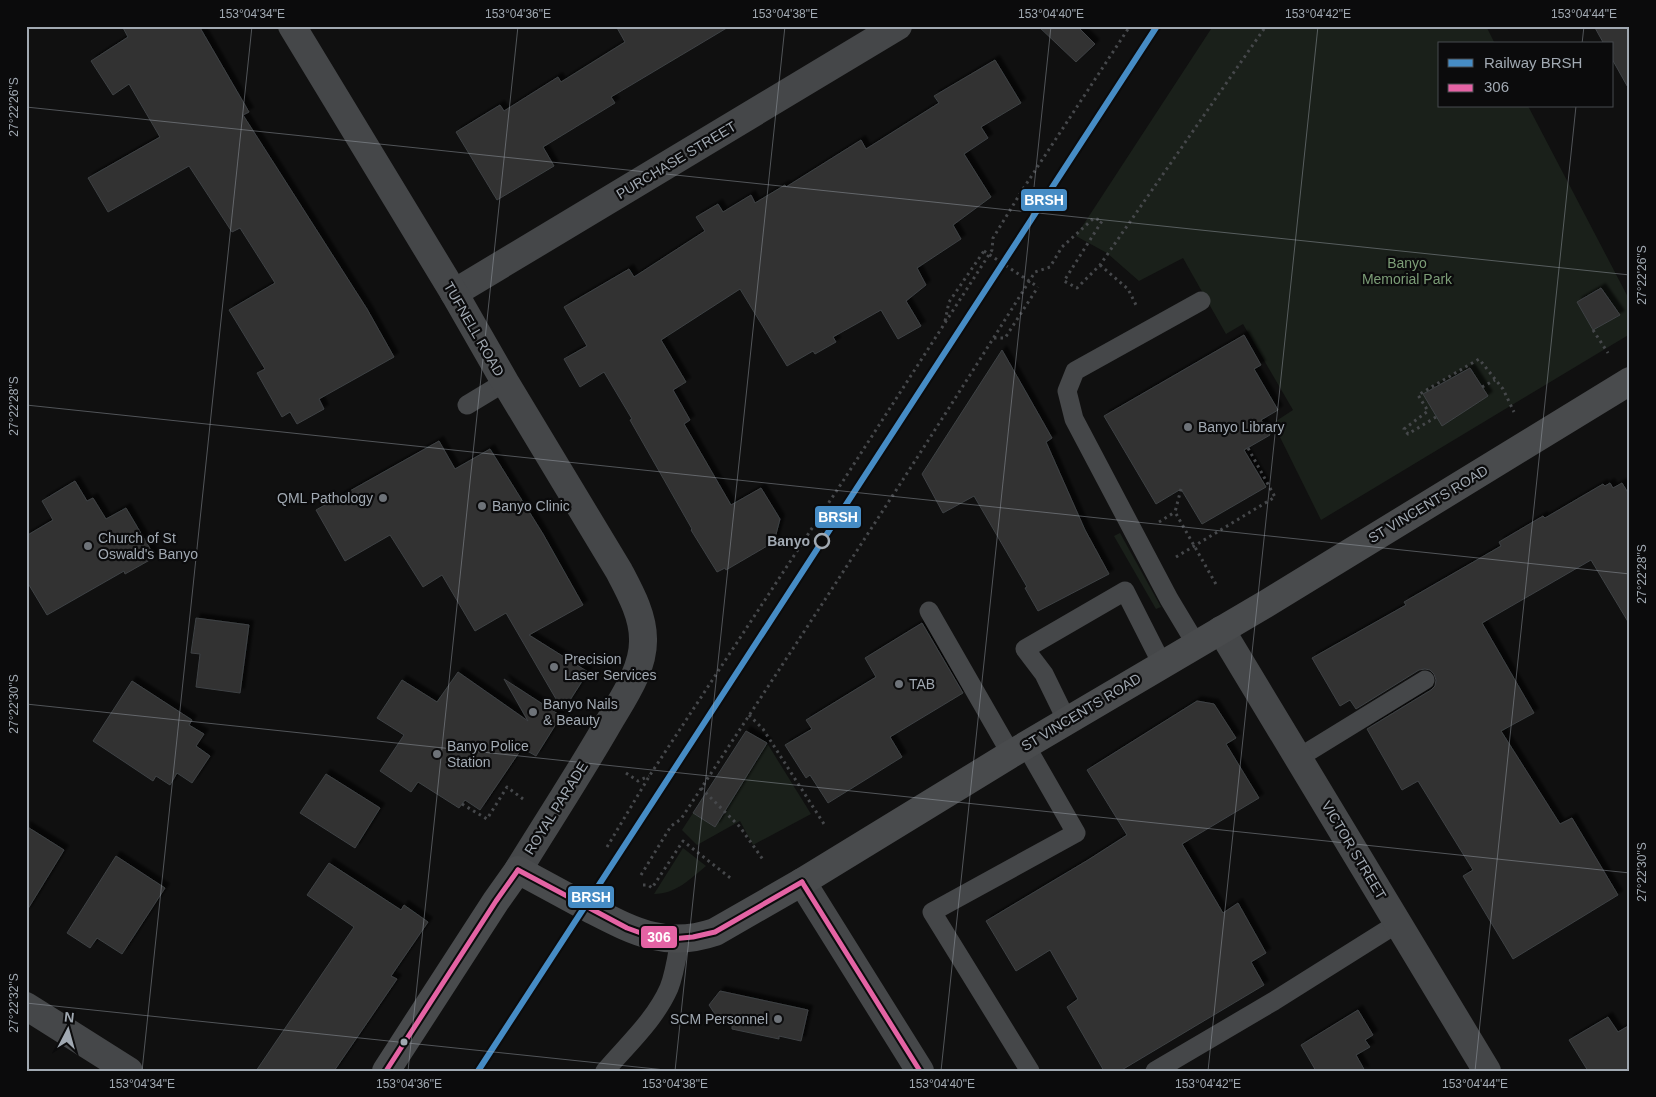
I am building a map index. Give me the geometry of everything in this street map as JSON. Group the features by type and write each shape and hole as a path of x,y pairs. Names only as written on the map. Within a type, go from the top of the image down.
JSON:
{"main road":[{"name":"ST VINCENTS ROAD","path":"518,870 638,933 665,939 680,939 703,936 715,932 802,882 1221,630 1630,381"},
{"name":"ROYAL PARADE","path":"386,1071 518,870"}],"street":[{"name":"TUFNELL ROAD","path":"292,26 454,293 505,382 619,571 642,622 644,638"},
{"name":"PURCHASE STREET","path":"454,293 898,26"},
{"name":"VICTOR STREET","path":"1221,630 1487,1071"},
{"name":"ROYAL PARADE","path":"518,870 622,699 640,663 644,638"},
{"path":"802,882 920,1071"},
{"path":"26,1006 129,1071"}],"lane":[{"path":"1196,644 1169,600 1074,419 1067,391 1075,371 1201,301"},
{"path":"467,405 505,382"},
{"path":"1067,721 1044,674 1025,649 1125,591 1162,664"},
{"path":"929,611 1019,750 1076,833 932,912 1030,1071"},
{"path":"1298,758 1425,680"},
{"path":"1155,1071 1274,1001 1398,924"},
{"path":"613,1067 664,997 675,968 680,939"}],"path":[{"path":"607,847 650,776 828,506 992,250 993,238 1023,189 1130,26"},
{"path":"641,874 671,826 681,819 749,716 1035,272 1050,267 1062,247 1094,218 1102,221 1064,281 1077,288 1100,265 1266,26"},
{"path":"945,323 949,302 984,251 1038,287 1005,338 994,338"},
{"path":"1100,265 1128,289 1150,330"},
{"path":"1593,330 1608,353"},
{"path":"1436,417 1408,434 1404,429 1428,411 1418,395 1479,358 1502,389 1514,412"},
{"path":"1482,387 1495,380"},
{"path":"1169,561 1275,497 1248,448"},
{"path":"1181,489 1175,512 1217,586"},
{"path":"749,716 762,729 824,824"},
{"path":"626,773 638,781 650,776"},
{"path":"462,804 487,819 508,787 523,799"},
{"path":"701,788 740,827 764,861"},
{"path":"642,885 648,885 652,888 683,841 733,880"}],"green space":[{"name":"Banyo Memorial Park","path":"1213,26 1486,26 1494,42 1438,42 1438,108 1529,108 1630,301 1630,334 1321,520 1273,423 1293,410 1243,324 1226,334 1183,258 1139,281 1107,253 1076,236"},
{"path":"1120,533 1161,607 1156,609 1114,536"},
{"path":"767,743 811,814 753,845 740,821 697,845 682,830 693,813 704,819"},
{"path":"683,848 706,866 676,889 654,894"}],"building":[{"path":"122,26 199,26 249,112 243,115 367,309 394,357 319,399 324,409 297,424 290,412 282,417 257,373 265,369 229,310 275,283 240,228 232,232 189,166 108,212 88,178 160,137 129,84 113,95 91,61 128,37"},
{"path":"616,26 730,26 611,97 615,103 543,147 554,166 497,200 456,132 500,105 504,111 558,77 561,82 625,42"},
{"path":"1038,26 1077,26 1095,44 1076,62"},
{"path":"1594,26 1630,26 1630,91 1614,63 1614,42 1603,42"},
{"path":"995,60 1021,103 981,127 988,138 964,154 991,197 953,225 961,239 917,268 926,285 906,301 921,326 898,339 881,310 833,337 836,342 815,354 813,351 787,366 740,289 661,340 686,382 673,390 690,420 684,424 731,505 761,488 780,519 774,542 726,570 725,568 717,572 691,530 630,420 632,419 604,372 580,387 564,359 587,346 564,307 629,269 634,277 705,231 696,217 718,204 723,212 751,195 755,203 785,185 786,187 861,140 866,149 939,103 934,96"},
{"path":"1601,288 1620,315 1593,330 1577,302"},
{"name":"Banyo Library","path":"1244,335 1261,365 1254,369 1278,410 1261,420 1270,435 1244,450 1266,487 1202,524 1181,489 1156,504 1104,416"},
{"path":"1002,350 1052,438 1046,442 1085,530 1109,574 1038,611 1025,588 1027,587 974,496 943,513 922,474"},
{"path":"1470,368 1488,396 1442,426 1423,394"},
{"path":"439,441 455,469 490,449 543,534 583,605 529,635 588,672 563,711 506,613 475,631 442,575 423,587 390,535 345,561 316,510"},
{"name":"Church of St Oswald's Banyo","path":"75,481 87,501 93,498 106,519 126,508 155,557 125,574 124,571 47,615 26,580 26,536 53,520 42,501"},
{"path":"1610,483 1613,488 1622,483 1630,496 1630,625 1591,560 1482,623 1534,713 1501,731 1560,824 1572,818 1618,895 1513,959 1463,876 1473,870 1418,781 1402,790 1367,729 1431,690 1435,686 1434,674 1430,670 1419,670 1356,709 1350,700 1340,706 1312,658 1406,605 1404,602 1501,546 1499,542 1543,516 1545,518 1603,484 1605,486"},
{"path":"196,618 249,625 240,693 196,687 200,654 191,653"},
{"path":"922,623 963,693 890,737 902,757 828,803 810,775 806,778 785,745 812,729 806,720 876,677 865,658"},
{"path":"458,672 528,721 504,679 561,716 536,756 522,748 480,810 465,800 459,808 418,782 411,792 380,771 404,735 377,718 402,680 437,702"},
{"path":"132,681 192,720 189,725 204,734 196,746 210,756 192,783 177,773 170,785 156,776 153,781 93,741"},
{"path":"1197,701 1214,704 1236,738 1226,744 1259,798 1182,844 1223,913 1238,903 1266,953 1251,962 1264,985 1120,1071 1104,1071 1067,1007 1078,999 1050,950 1016,971 986,921 1127,835 1087,770"},
{"path":"746,731 767,743 715,827 693,813"},
{"path":"326,774 380,808 355,848 300,813"},
{"path":"26,826 64,850 26,912"},
{"path":"116,856 165,888 122,954 97,938 90,948 67,933"},
{"path":"329,863 401,910 404,905 428,922 391,976 397,979 334,1071 256,1071 354,927 307,895"},
{"path":"720,991 808,1010 801,1041 779,1036 779,1039 732,1029 732,1025 720,1022 709,1005"},
{"path":"1358,1010 1373,1035 1365,1040 1370,1047 1356,1055 1365,1071 1316,1071 1301,1045"},
{"path":"1608,1017 1618,1032 1630,1025 1630,1071 1588,1071 1569,1040"}],"rail line":[{"name":"BRSH","path":"478,1071 1157,26"}],"transit line":[{"name":"306","path":"518,870 627,928 649,936 671,939 715,932 802,882"},
{"name":"306","path":"386,1071 518,870"},
{"name":"306","path":"802,882 920,1071"}],"place":[{"name":"Banyo Library","path":"1188,427"},
{"name":"QML Pathology","path":"383,498"},
{"name":"Banyo Clinic","path":"482,506"},
{"name":"Banyo","path":"822,541"},
{"name":"Church of St Oswald's Banyo","path":"88,546"},
{"name":"Precision Laser Services","path":"554,667"},
{"name":"TAB","path":"899,684"},
{"name":"Banyo Nails & Beauty","path":"533,712"},
{"name":"Banyo Police Station","path":"437,754"},
{"name":"SCM Personnel","path":"778,1019"}]}
